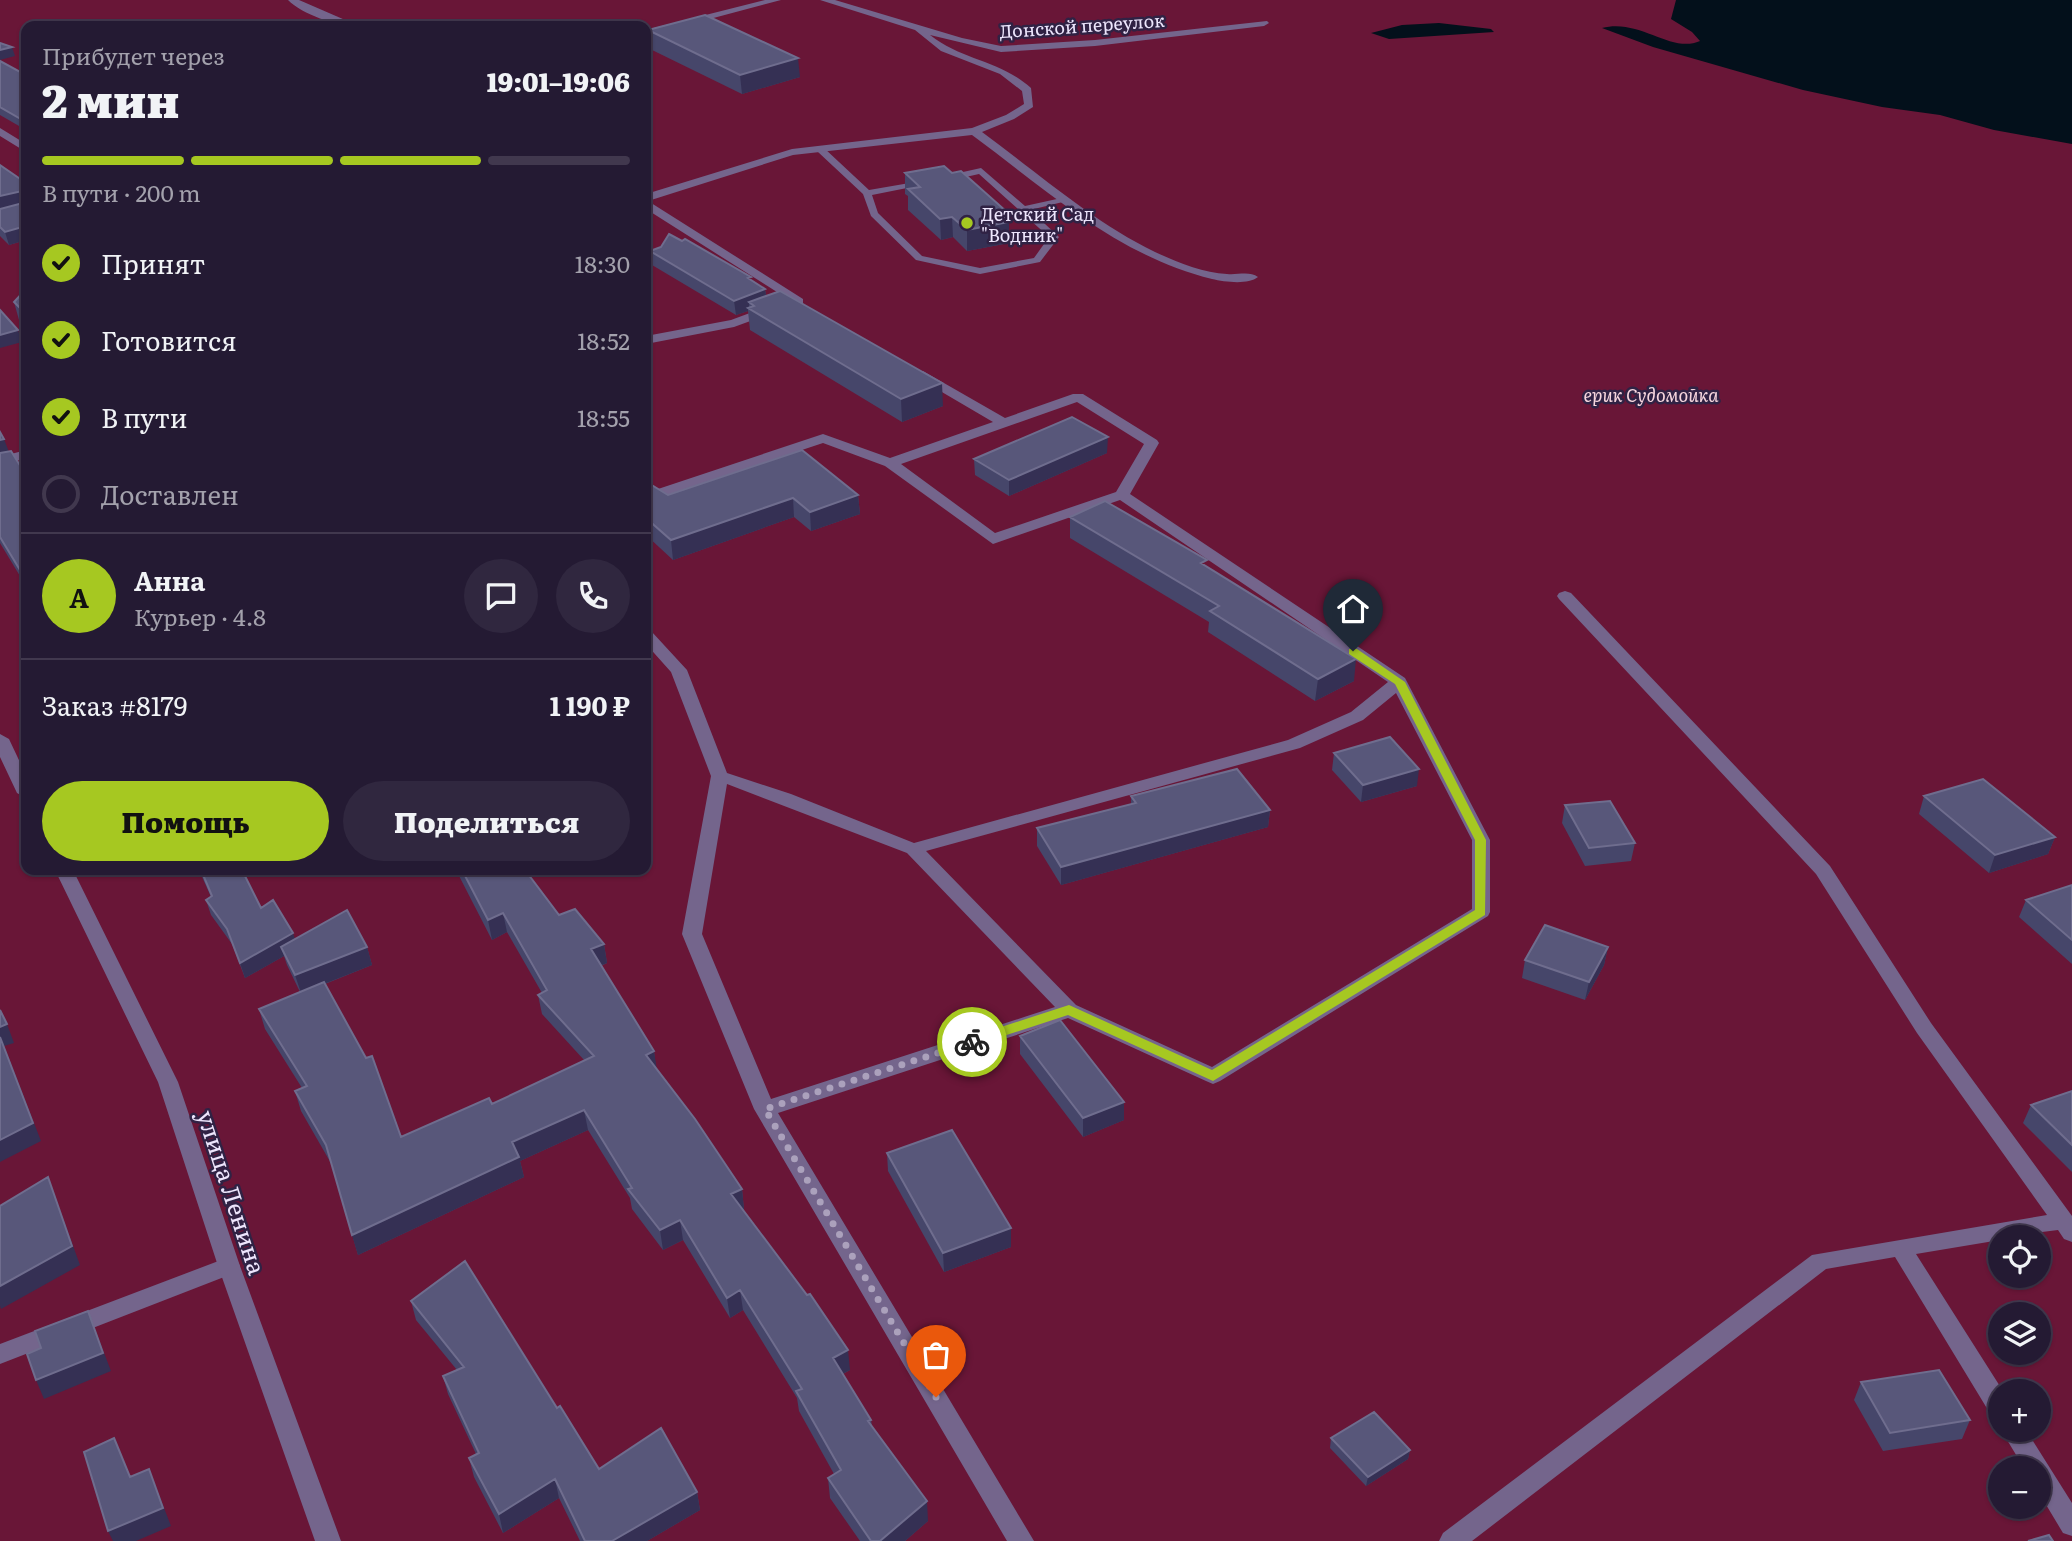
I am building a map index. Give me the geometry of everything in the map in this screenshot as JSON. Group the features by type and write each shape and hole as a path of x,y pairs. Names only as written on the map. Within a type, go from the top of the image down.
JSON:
{"street":[{"path":"293,0 299,5 341,21"},
{"path":"651,32 776,0"},
{"name":"Донской переулок","path":"825,0 1001,49 1095,43 1264,23"},
{"path":"651,196 792,152 974,131 1010,117 1029,105 1027,90 1003,71 973,62 924,37 918,28"},
{"path":"0,131 21,146"},
{"path":"974,131 1100,227 1142,251 1221,278 1252,277"},
{"path":"651,207 801,303 734,323 651,339"},
{"path":"911,368 1004,423"},
{"path":"651,496 823,438 890,463 993,539 1122,495 1152,443 1078,397 890,463"},
{"path":"0,462 21,456"},
{"path":"720,776 785,798 913,849 1069,1010 1213,1076 1481,912 1480,840 1399,682 1122,495"},
{"path":"1452,1541 1820,1261 2066,1227 1924,1028 1823,870 1565,596"},
{"path":"651,640 679,670 720,776 692,934 765,1109 1021,1541"},
{"path":"913,849 1294,744 1357,716 1399,682"},
{"path":"0,739 21,783"},
{"name":"улица Ленина","path":"66,875 168,1082 229,1266 328,1541"},
{"path":"765,1109 1069,1010"},
{"path":"1901,1248 1988,1389"},
{"path":"0,1354 229,1266"},
{"path":"2051,1491 2072,1525"}],"lane":[{"path":"821,150 867,193 874,214 919,258 980,271 1037,260 1054,237 981,171 943,178"},
{"path":"867,193 930,181"},
{"path":"1023,209 1066,200"}],"green space":[{"name":"ерик Судомойка","path":"0,0 2072,0 2072,1541 0,1541"}],"water":[{"path":"1676,0 2072,0 2072,144 1994,130 1940,115 1882,107 1803,90 1653,47 1602,28 1629,28 1678,43 1700,41 1692,32 1671,19"},
{"path":"1439,23 1491,29 1494,32 1389,39 1371,33 1402,25"}],"building":[{"path":"705,15 798,58 740,75 651,29"},
{"path":"0,43 12,47 0,50"},
{"path":"0,61 21,72 21,119 0,107"},
{"path":"0,165 21,180 21,191 0,196"},
{"path":"944,166 952,173 961,171 1007,212 1000,214 1009,222 967,230 952,217 940,219 908,189 920,187 905,173"},
{"path":"21,204 21,227 5,232 0,227 0,209"},
{"path":"669,234 682,241 685,239 751,277 748,278 765,289 734,301 651,252 661,247"},
{"path":"780,291 942,383 901,399 748,308 754,306 749,302"},
{"path":"21,294 21,309 14,302"},
{"path":"0,310 18,330 0,335"},
{"path":"1072,417 1108,437 1009,480 974,459"},
{"path":"802,450 858,495 810,512 793,498 671,540 651,522 651,485 668,495"},
{"path":"11,451 21,467 21,572 0,537 0,453"},
{"path":"1105,501 1207,560 1201,563 1356,659 1318,679 1210,611 1219,606 1070,517"},
{"path":"1390,737 1419,769 1363,785 1334,753"},
{"path":"1237,769 1270,810 1061,867 1037,828 1136,803 1131,796"},
{"path":"1983,779 2055,837 1995,855 1924,796"},
{"path":"1610,801 1635,843 1589,848 1565,805"},
{"path":"203,875 244,875 261,908 273,900 293,933 240,963 227,929 206,900 212,896"},
{"path":"465,875 529,875 559,915 575,909 604,944 591,949 654,1051 646,1055 695,1119 742,1189 731,1194 807,1295 810,1294 848,1350 833,1358 871,1420 868,1421 927,1501 880,1541 871,1541 828,1478 841,1470 796,1391 802,1389 740,1290 727,1298 680,1220 660,1230 628,1189 632,1188 584,1110 512,1142 519,1157 352,1235 326,1145 295,1091 307,1086 259,1009 324,982 366,1058 372,1056 401,1137 489,1098 492,1104 594,1056 538,995 547,990 503,913 488,920"},
{"path":"2072,885 2072,940 2026,900"},
{"path":"347,910 367,947 295,975 281,947"},
{"path":"1545,925 1608,947 1589,982 1525,960"},
{"path":"0,1010 7,1024 0,1027"},
{"path":"1060,1020 1124,1102 1083,1118 1020,1036"},
{"path":"0,1037 33,1123 0,1140"},
{"path":"2072,1091 2072,1145 2031,1105"},
{"path":"952,1130 1011,1228 943,1253 887,1153"},
{"path":"48,1177 72,1246 0,1286 0,1206"},
{"path":"465,1261 557,1408 560,1406 599,1469 661,1428 697,1492 612,1541 585,1541 555,1479 499,1514 469,1458 479,1453 443,1376 464,1367 411,1301"},
{"path":"88,1311 103,1353 36,1380 27,1354 41,1348 35,1331"},
{"path":"1939,1370 1970,1420 1890,1433 1861,1382"},
{"path":"1374,1412 1410,1450 1368,1477 1331,1438"},
{"path":"114,1438 130,1477 149,1469 163,1508 108,1531 84,1452"},
{"path":"2049,1535 2053,1541 2028,1541"}],"way so far":[{"path":"936,1397 765,1109 972,1042"}],"place":[{"name":"Детский Сад \"Водник\"","path":"967,223"}],"route":[{"path":"972,1042 1069,1010 1213,1076 1481,912 1480,840 1399,682 1353,651"}]}
